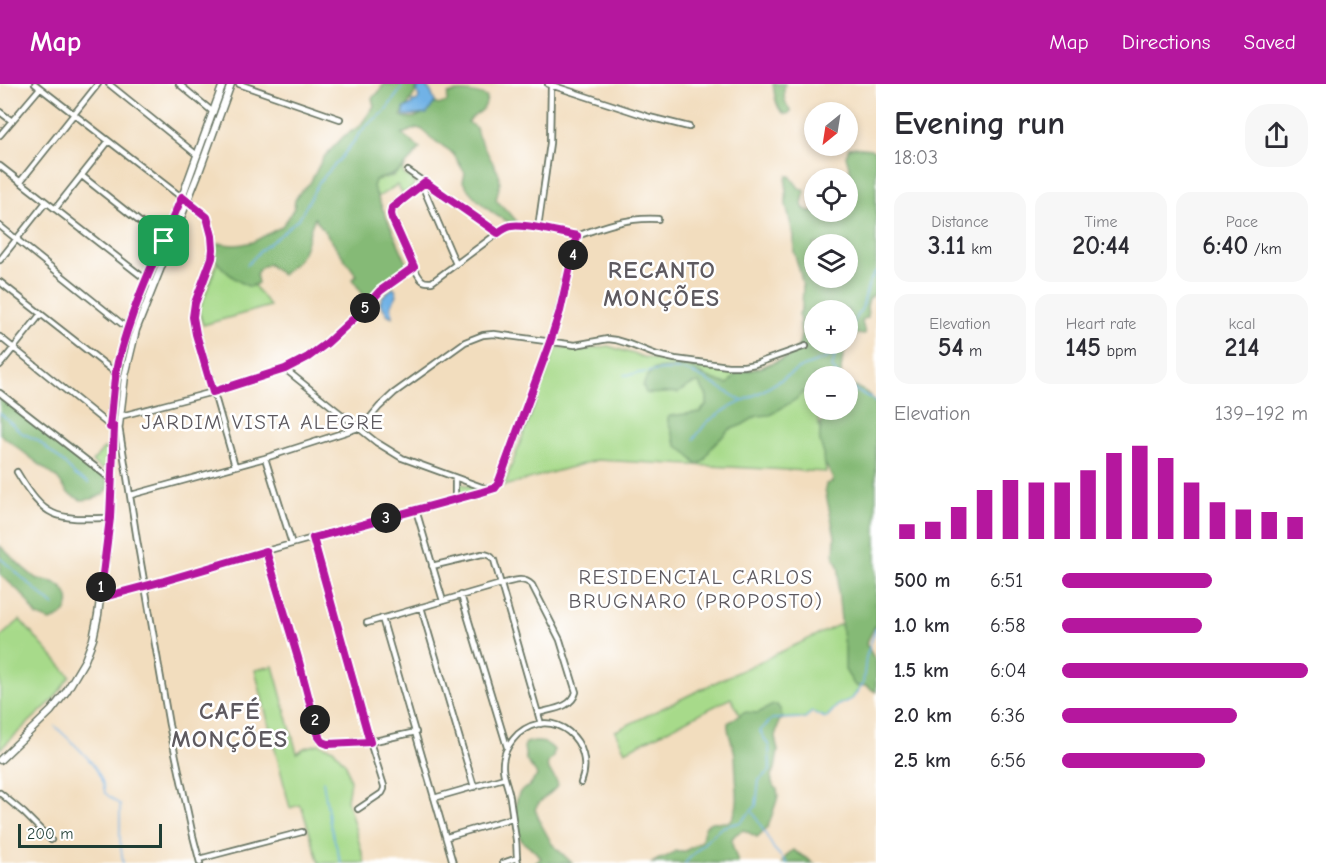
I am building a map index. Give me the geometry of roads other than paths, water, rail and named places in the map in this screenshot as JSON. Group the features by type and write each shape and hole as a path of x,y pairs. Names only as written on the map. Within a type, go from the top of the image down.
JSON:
{"main road":[{"path":"0,760 51,711 71,685 85,660 93,639 110,518 116,373 127,328 184,199 197,155 223,84"},
{"path":"115,427 121,416 122,394 132,343 141,315 184,199 231,84"}],"street":[{"path":"20,182 98,84"},
{"path":"109,84 197,155"},
{"path":"179,84 213,111"},
{"path":"240,84 340,118"},
{"path":"538,228 550,143 549,85 649,117 689,127"},
{"path":"0,135 37,86 207,217 212,236 212,258 195,303 193,317 235,466"},
{"path":"0,112 12,121"},
{"path":"55,210 108,142"},
{"path":"0,166 153,285"},
{"path":"408,171 498,233"},
{"path":"81,176 164,241"},
{"path":"424,183 392,208 391,214 414,267 425,282 432,282 498,233 513,226 538,228 577,236 627,220 658,219"},
{"path":"424,183 456,264"},
{"path":"0,260 46,202"},
{"path":"0,226 127,328"},
{"path":"100,598 495,488 500,481 550,342 560,311 577,236"},
{"path":"121,416 213,392 285,369 322,347 363,310 380,291 414,267"},
{"path":"0,282 116,373"},
{"path":"0,365 40,315"},
{"path":"131,495 266,458 358,428 394,393 465,342 483,335 494,334 575,345 608,339 675,359 736,366 755,364 804,347"},
{"path":"0,338 115,427 131,495 174,751 200,861 302,832"},
{"path":"285,369 376,442 402,458 490,490"},
{"path":"0,393 112,480"},
{"path":"266,458 292,544"},
{"path":"17,472 37,501 55,515 78,519 110,518"},
{"path":"455,477 455,500"},
{"path":"416,510 443,601"},
{"path":"313,538 384,789 377,797 358,809"},
{"path":"266,551 319,737 323,742 328,744 370,742 416,732"},
{"path":"432,566 482,554 488,554 494,560 541,724"},
{"path":"367,623 501,584 525,580 532,585 560,640 576,692 568,704 538,712"},
{"path":"460,596 507,747"},
{"path":"421,607 474,787"},
{"path":"382,618 453,863"},
{"path":"504,863 517,861 503,763 507,747 514,738 523,730 541,724 561,727 570,733 578,741 583,751 585,772 581,783"},
{"path":"434,798 504,778"},
{"path":"0,793 51,840"},
{"path":"447,837 512,818"}],"water":[{"path":"425,85 431,92 435,102 427,114 404,116 404,108 416,102 419,98 417,89"},
{"path":"393,288 397,295 391,306 393,317 388,315 380,303 383,296"}],"waterway":[{"path":"247,265 300,217 319,182 365,127 385,111 403,84"},
{"path":"858,315 869,283 876,271"},
{"path":"832,366 836,354"},
{"path":"694,439 707,422 727,409 761,392 800,368 835,355"},
{"path":"624,375 660,370 682,370 704,379 742,401"},
{"path":"858,392 876,403"},
{"path":"0,413 22,433 37,440 75,475 89,483"},
{"path":"0,558 54,606"},
{"path":"685,863 722,827 741,822 756,806 759,780 770,771 769,746 760,731 772,719 805,718 812,712 826,718 838,705 852,699 863,684 866,657 876,628"},
{"path":"55,726 86,756 99,773 105,793 120,805 120,840 123,863"},
{"path":"323,781 330,824 341,863"},
{"path":"753,812 774,849 787,863"}],"district":[{"name":"RECANTO MONÇÕES","path":"662,284"},
{"name":"JARDIM VISTA ALEGRE","path":"263,422"},
{"name":"RESIDENCIAL CARLOS BRUGNARO (PROPOSTO)","path":"696,589"},
{"name":"CAFÉ MONÇÕES","path":"230,725"}]}
